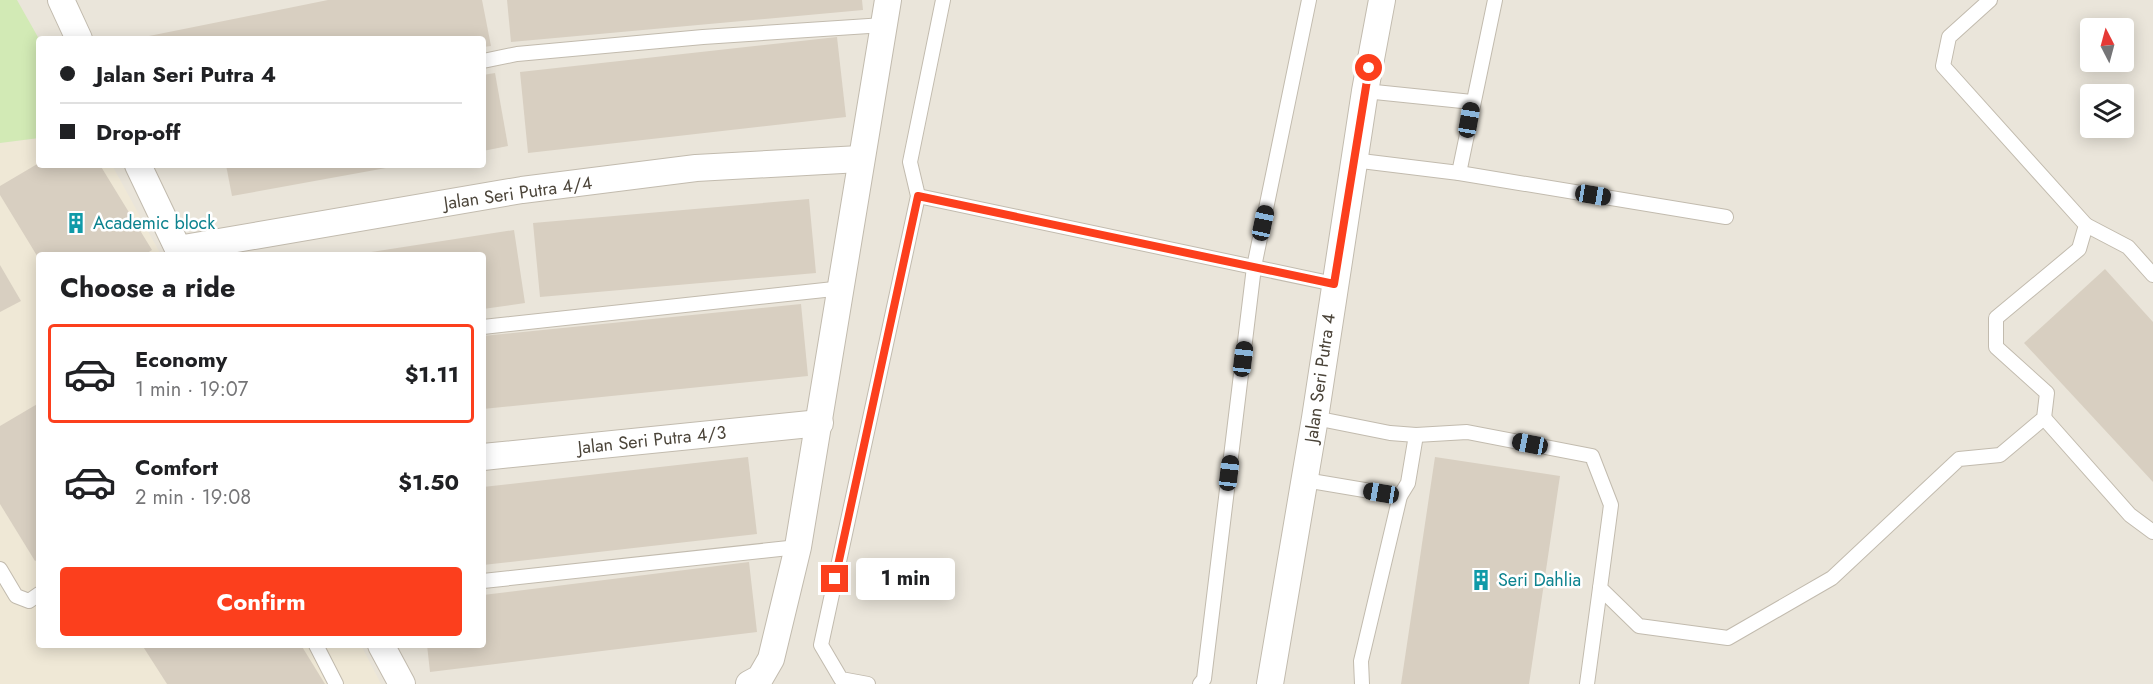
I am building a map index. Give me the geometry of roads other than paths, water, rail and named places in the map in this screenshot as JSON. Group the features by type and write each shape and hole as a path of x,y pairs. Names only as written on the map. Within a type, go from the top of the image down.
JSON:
{"street":[{"path":"60,0 78,36"},
{"path":"749,684 760,678 771,659 798,547 843,288 860,159 888,0"},
{"name":"Jalan Seri Putra 4","path":"1270,684 1315,418 1353,160 1382,0"},
{"name":"Jalan Seri Putra 4/4","path":"179,252 522,190 696,168 860,159"},
{"path":"139,168 179,252"},
{"name":"Jalan Seri Putra 4/3","path":"486,457 820,423"},
{"path":"383,648 402,684"}],"lane":[{"path":"868,684 841,679 821,645 918,196 910,162 943,0"},
{"path":"1200,684 1204,679 1254,267 1309,0"},
{"path":"1459,173 1495,0"},
{"path":"1989,0 1949,37 1943,66 2086,225 2128,248 2153,275"},
{"path":"486,60 517,54 704,37 884,25"},
{"path":"1365,91 1472,102"},
{"path":"1353,160 1459,173 1726,217"},
{"path":"918,196 1334,284"},
{"path":"1600,588 1639,626 1728,638 1832,578 1959,459 2000,455 2043,418 2047,393 1996,347 1996,318 2079,249 2086,225"},
{"path":"486,327 843,288"},
{"path":"1315,418 1389,433 1416,435 1467,432 1592,456 1611,504 1587,684"},
{"path":"2043,418 2130,515 2153,532"},
{"path":"1362,684 1361,661 1400,496 1408,483 1416,435"},
{"path":"1305,480 1400,496"},
{"path":"486,581 798,547"},
{"path":"0,569 16,596 29,601 36,596"},
{"path":"318,648 336,684"}],"place":[{"name":"Academic block","path":"76,223"},
{"name":"Seri Dahlia","path":"1481,580"}]}
